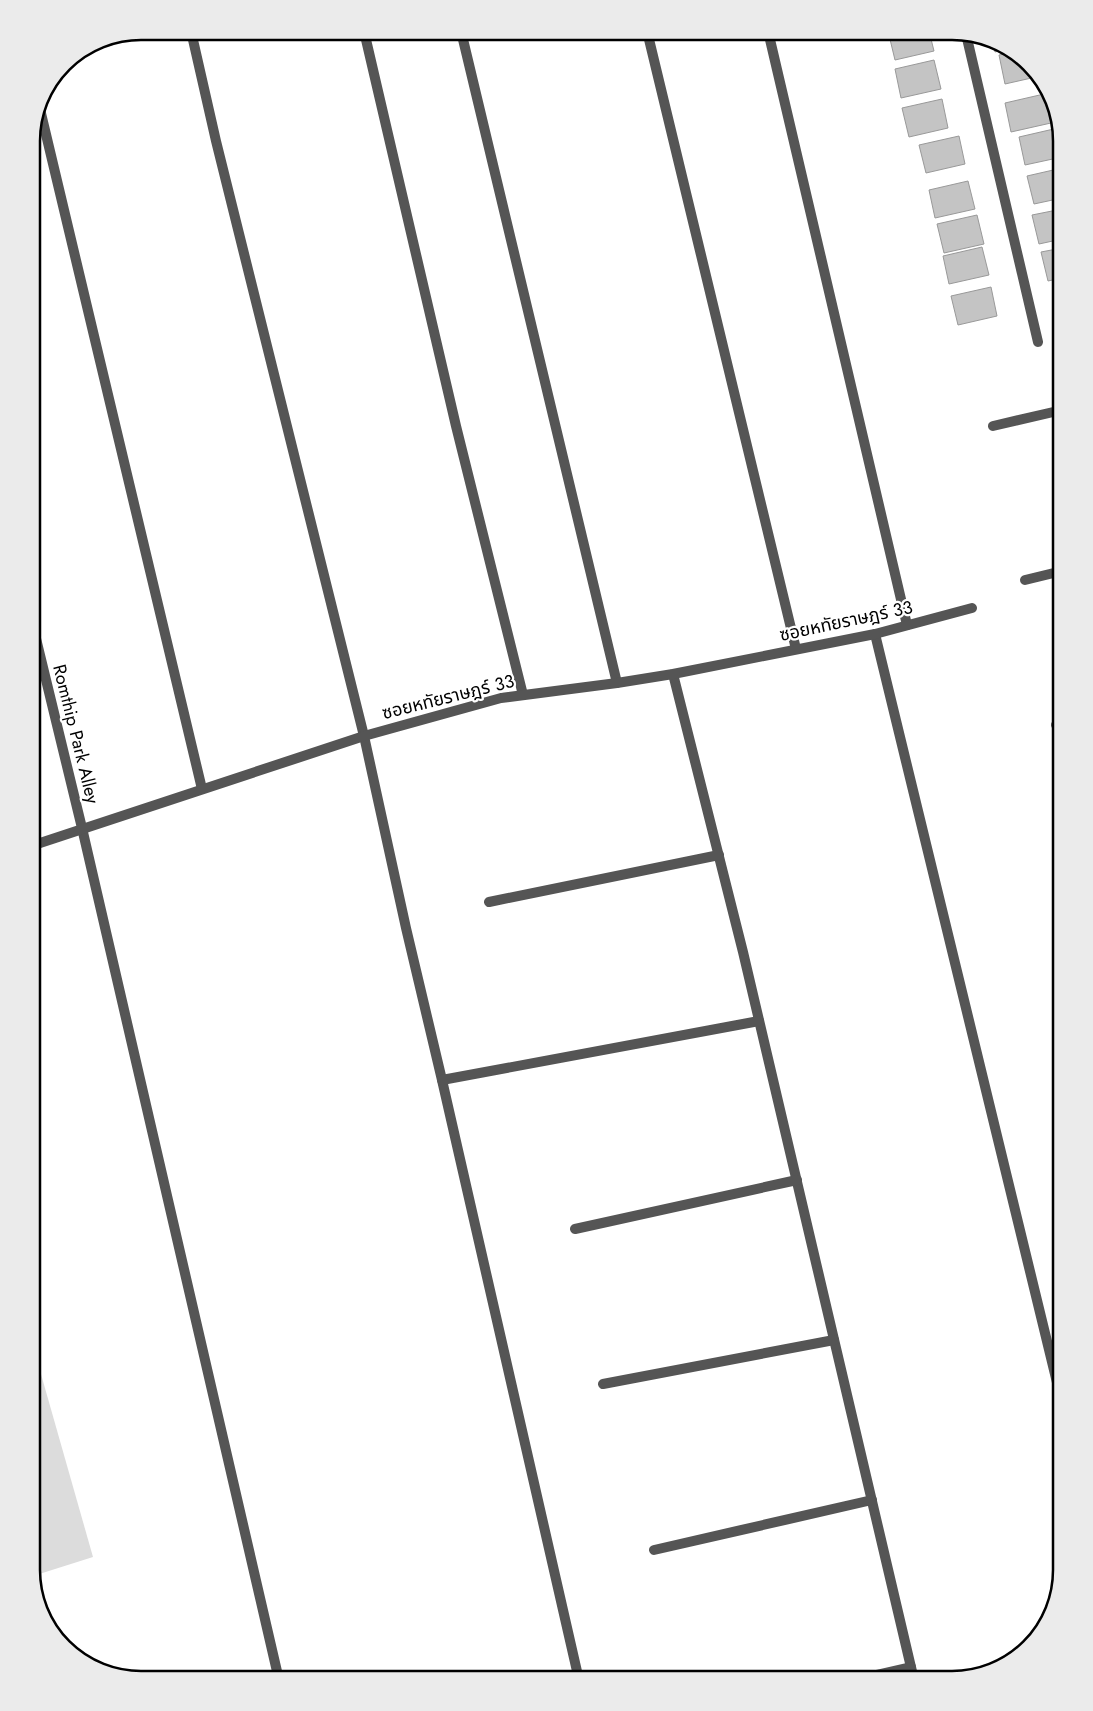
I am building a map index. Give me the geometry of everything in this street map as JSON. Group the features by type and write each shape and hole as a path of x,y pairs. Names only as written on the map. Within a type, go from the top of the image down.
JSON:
{"street":[{"path":"193,40 216,141 364,736 406,928 577,1671"},
{"path":"366,40 447,388 523,695"},
{"path":"463,40 617,683"},
{"path":"649,40 796,649"},
{"path":"770,40 907,626"},
{"path":"968,42 1038,342"},
{"path":"42,119 202,789"},
{"path":"993,426 1053,412"},
{"path":"1025,580 1053,574"},
{"name":"ซอยหทัยราษฎร์ 33","path":"40,843 364,736 502,698 673,674 875,634 972,608"},
{"path":"875,634 1053,1366"},
{"name":"Romthip Park Alley","path":"40,655 82,828 277,1671"},
{"path":"673,674 759,1021 912,1671"},
{"path":"489,902 719,855"},
{"path":"442,1080 759,1021"},
{"path":"575,1229 796,1180"},
{"path":"603,1384 834,1340"},
{"path":"654,1550 872,1500"},
{"path":"897,1671 911,1668"}],"shaded area":[{"path":"40,1371 93,1557 40,1574"}],"building":[{"path":"890,40 931,40 934,51 895,60"},
{"path":"1003,54 1008,57 1031,78 1005,84 999,55"},
{"path":"934,60 941,89 901,98 895,69"},
{"path":"1042,94 1051,123 1011,132 1005,103"},
{"path":"942,99 948,128 909,137 902,108"},
{"path":"1052,129 1053,159 1025,165 1019,137"},
{"path":"959,136 965,164 926,173 919,145"},
{"path":"1053,170 1053,200 1034,204 1027,176"},
{"path":"968,181 975,209 935,218 929,190"},
{"path":"1053,211 1053,241 1039,244 1032,215"},
{"path":"977,215 984,244 944,253 937,224"},
{"path":"982,247 989,275 949,284 943,256"},
{"path":"1053,250 1053,280 1048,281 1041,252"},
{"path":"991,287 997,316 958,325 951,296"}]}
